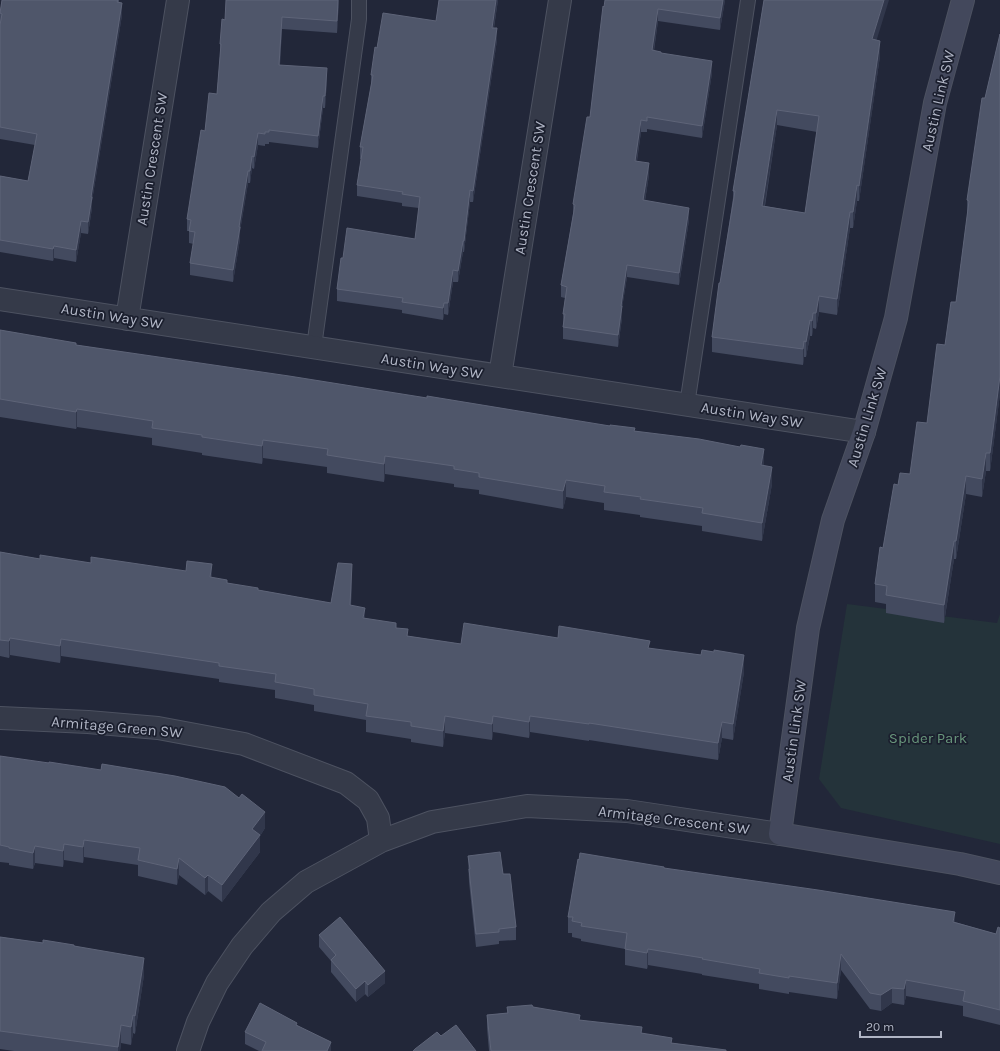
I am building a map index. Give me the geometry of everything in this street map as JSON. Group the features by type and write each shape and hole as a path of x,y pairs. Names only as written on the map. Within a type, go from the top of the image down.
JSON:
{"street":[{"name":"Austin Crescent SW","path":"127,319 178,0"},
{"name":"Austin Crescent SW","path":"500,376 560,0"},
{"name":"Austin Link SW","path":"780,834 808,628 833,520 864,432 896,318 936,103 963,0"},
{"name":"Austin Way SW","path":"0,299 864,432"},
{"name":"Armitage Green SW","path":"0,718 88,722 158,728 244,744 346,783 368,800 378,818 381,841"},
{"name":"Armitage Crescent SW","path":"188,1051 198,1022 217,983 242,946 272,912 306,882 381,841 432,822 527,806 627,811 780,834 960,864 1000,873"}],"lane":[{"path":"314,348 359,19 359,0"},
{"path":"687,405 748,0"}],"green space":[{"name":"Spider Park","path":"847,604 997,623 1000,614 1000,844 841,808 819,779"}],"building":[{"path":"2,0 118,0 117,2 122,3 88,222 81,221 76,250 54,246 53,249 0,240 0,176 28,181 37,134 0,127 0,25 2,14 0,13"},
{"path":"226,0 338,0 337,21 282,17 279,65 327,68 325,96 323,96 318,136 269,130 269,132 265,132 265,134 258,133 254,157 252,156 250,171 248,171 233,270 190,263 195,232 189,231 191,220 187,219 201,130 205,131 209,93 217,94 222,19 225,20"},
{"path":"439,0 496,0 492,28 497,28 473,191 470,190 464,241 458,271 453,270 448,303 444,303 443,308 402,302 403,298 337,289 347,228 415,239 420,197 402,194 403,192 357,185 363,147 360,147 373,75 371,75 375,47 377,48 383,13 436,21"},
{"path":"605,0 723,0 720,18 658,9 652,50 661,53 712,61 702,126 647,117 647,121 641,120 635,161 649,163 643,200 689,208 679,273 627,265 618,335 563,327 565,314 563,314 567,287 561,285 575,205 573,204 587,117 590,117 603,6 604,7"},
{"path":"764,0 884,0 872,39 880,41 859,186 857,185 853,212 850,212 837,299 819,296 816,313 813,313 812,321 810,320 806,342 804,341 803,349 712,337 719,283 735,191 733,191","holes":["777,110 819,116 805,213 762,206"]},
{"path":"1000,34 1000,376 990,453 986,453 982,479 966,476 944,605 886,595 887,586 875,584 880,547 883,548 894,484 898,485 900,473 910,474 917,422 927,423 937,344 945,345 951,302 956,302 969,201 967,200 982,98 985,98"},
{"path":"0,330 76,343 76,345 427,398 427,396 610,426 635,428 634,431 699,439 740,447 741,445 764,449 761,465 772,467 762,523 702,513 703,508 604,492 605,486 566,480 563,491 479,477 479,473 454,469 454,466 385,456 384,464 327,455 328,449 263,440 262,446 152,428 153,421 77,409 76,412 0,399"},
{"path":"0,552 40,559 40,555 91,563 91,557 186,571 187,561 212,564 210,577 227,580 227,583 331,603 338,563 352,564 350,605 365,608 363,618 396,623 396,628 408,629 407,636 461,644 464,623 558,638 559,626 650,641 648,648 701,655 702,650 714,652 714,650 744,655 733,724 722,722 718,743 589,723 530,716 529,722 493,716 492,724 445,716 443,731 411,726 411,722 366,716 368,704 314,695 314,689 275,682 276,674 219,666 219,663 61,639 60,646 10,638 9,641 0,640"},
{"path":"0,756 101,770 102,764 175,776 225,787 239,798 242,794 265,812 252,829 260,835 222,885 208,875 205,878 179,858 177,869 138,860 140,848 84,840 83,847 64,844 63,851 35,846 33,853 9,848 0,845"},
{"path":"500,852 503,874 510,874 516,927 499,929 499,932 476,934 468,856"},
{"path":"580,853 664,868 818,890 955,912 953,922 996,934 998,927 1000,928 1000,1010 963,1001 965,991 906,980 904,989 892,988 881,995 870,993 841,954 837,983 759,973 760,969 648,949 647,953 625,949 627,933 581,926 582,923 572,921 573,917 568,917"},
{"path":"340,917 385,971 368,985 365,981 356,989 331,960 336,955 319,935"},
{"path":"0,937 43,943 43,940 144,958 135,1016 133,1015 131,1027 121,1025 118,1047 0,1031"},
{"path":"260,1003 297,1023 296,1025 331,1042 327,1051 262,1051 266,1042 245,1032"},
{"path":"532,1005 533,1007 580,1015 579,1020 642,1027 641,1033 672,1038 671,1043 726,1051 491,1051 487,1015 508,1013 507,1007"},
{"path":"456,1025 476,1051 413,1051 437,1032 441,1036"}]}
